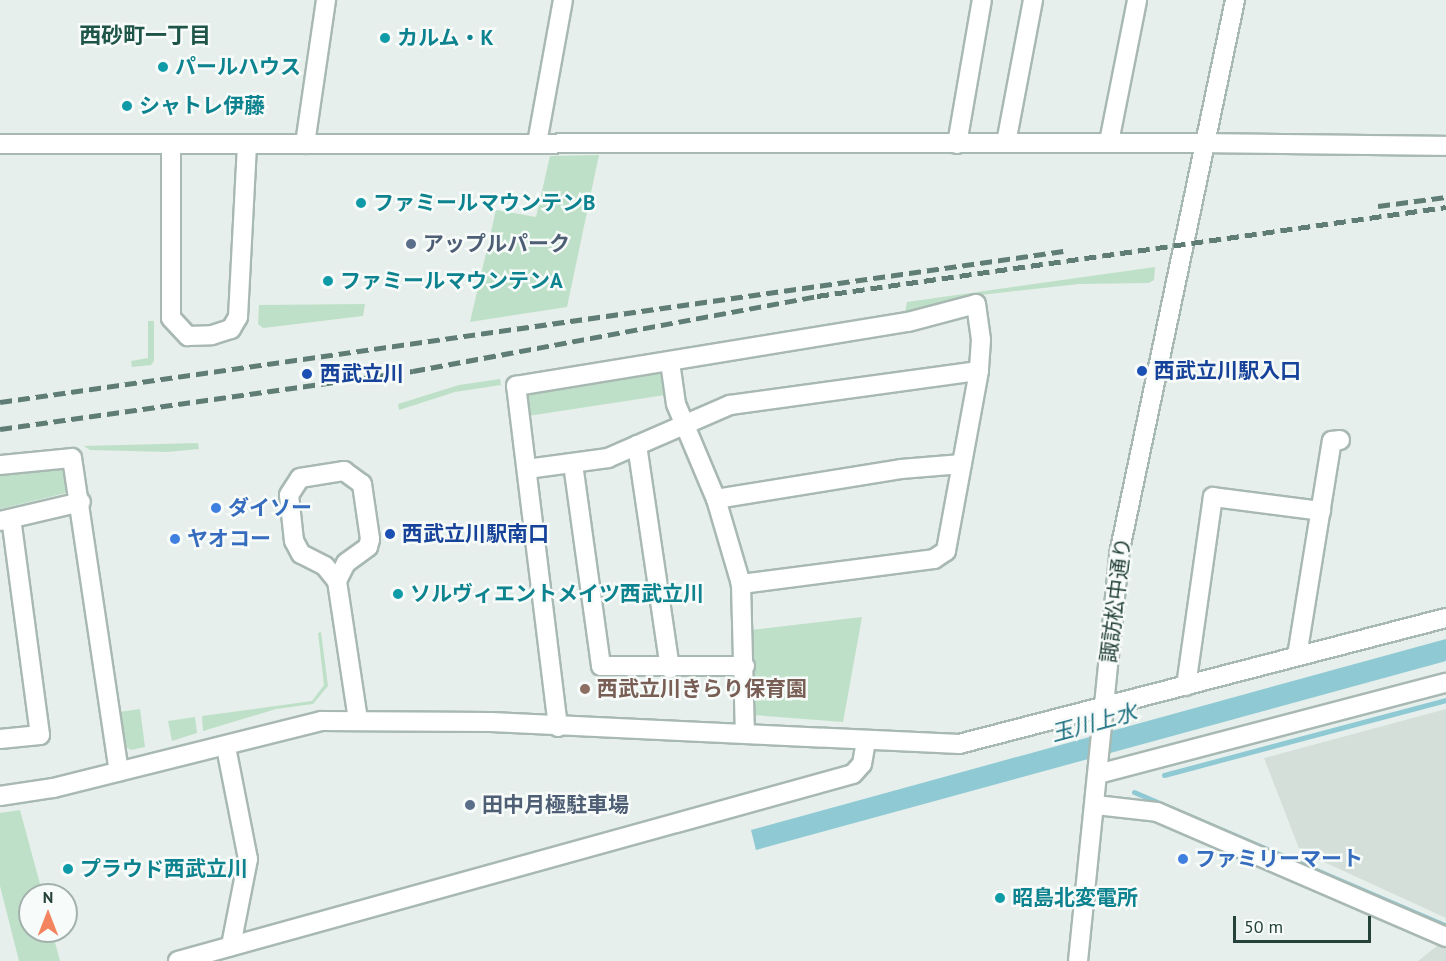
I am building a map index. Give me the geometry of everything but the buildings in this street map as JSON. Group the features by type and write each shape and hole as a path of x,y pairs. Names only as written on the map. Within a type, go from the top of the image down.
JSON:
{"street":[{"path":"305,144 326,0"},
{"path":"537,143 563,0"},
{"path":"957,144 982,0"},
{"path":"1006,143 1033,0"},
{"name":"諏訪松中通り","path":"1078,961 1096,805 1119,554 1235,0"},
{"path":"1109,142 1130,8"},
{"path":"0,144 1109,142 1446,146"},
{"path":"171,145 171,318 188,336 196,336 231,329 238,317 247,144"},
{"path":"558,728 516,386 908,322 976,304 981,340 979,371 946,551 941,556 741,584"},
{"path":"670,362 676,404 716,500 741,584 745,732"},
{"path":"527,469 608,458 730,405 979,371"},
{"path":"1297,656 1332,441 1340,440"},
{"path":"637,446 670,669"},
{"path":"0,465 72,458 81,502 120,771"},
{"path":"573,464 601,666 670,669 745,666"},
{"path":"716,500 901,469 962,464"},
{"path":"326,566 346,563 368,547 370,539 363,483 344,471 300,478 289,495 294,541 301,554 326,566 338,581 358,720"},
{"path":"1186,686 1213,497 1321,512"},
{"path":"0,739 40,735 5,520 81,502"},
{"path":"338,581 346,563"},
{"path":"0,796 226,747 291,725 358,720 745,732 866,742 959,744 1446,618"},
{"path":"1099,766 1446,684"},
{"path":"178,961 853,774 862,764 866,742"},
{"path":"226,747 248,860 231,946"},
{"path":"1096,805 1157,812 1446,937"}],"shaded area":[{"path":"1446,709 1446,918 1300,851 1264,758"},
{"path":"1442,942 1446,944 1446,961 1418,961"}],"green space":[{"path":"599,155 567,307 470,322 496,210 536,217 550,156"},
{"path":"1155,267 1154,280 1149,283 1079,284 972,296 904,317 907,302"},
{"path":"365,304 363,316 263,328 258,324 259,305"},
{"path":"148,321 154,321 154,361 151,365 132,367 131,361 148,358"},
{"path":"655,372 663,376 665,395 528,416 526,397 534,391"},
{"path":"500,379 501,385 455,392 399,410 398,404 459,385"},
{"path":"198,443 199,449 167,452 90,450 84,446"},
{"path":"62,467 66,493 0,509 0,473"},
{"path":"862,617 843,722 753,715 751,630"},
{"path":"321,632 328,686 313,704 276,709 203,731 202,716 312,701 324,685 318,633"},
{"path":"140,709 145,747 131,750 123,745 119,712"},
{"path":"195,717 197,733 172,741 168,721"},
{"path":"20,810 40,883 18,883 18,943 55,943 60,961 19,961 0,886 0,813"}],"water":[{"path":"1446,639 1446,661 756,850 751,830"}],"waterway":[{"path":"1164,775 1446,700"},
{"path":"1134,792 1446,926"}],"railway":[{"path":"1378,206 1446,197"},
{"path":"0,429 413,371 817,296 1446,207"},
{"path":"0,402 1063,251"}],"place":[{"name":"カルム・K","path":"385,38"},
{"name":"パールハウス","path":"163,67"},
{"name":"シャトレ伊藤","path":"127,106"},
{"name":"ファミールマウンテンB","path":"361,203"},
{"name":"アップルパーク","path":"411,244"},
{"name":"ファミールマウンテンA","path":"328,281"},
{"name":"西武立川駅入口","path":"1142,371"},
{"name":"西武立川","path":"307,374"},
{"name":"ダイソー","path":"216,508"},
{"name":"西武立川駅南口","path":"390,534"},
{"name":"ヤオコー","path":"175,539"},
{"name":"ソルヴィエントメイツ西武立川","path":"398,594"},
{"name":"西武立川きらり保育園","path":"585,689"},
{"name":"田中月極駐車場","path":"470,805"},
{"name":"ファミリーマート","path":"1183,859"},
{"name":"プラウド西武立川","path":"68,869"},
{"name":"昭島北変電所","path":"1000,898"}],"district":[{"name":"西砂町一丁目","path":"145,36"}],"water label":[{"name":"玉川上水","path":"1094,723"}]}
